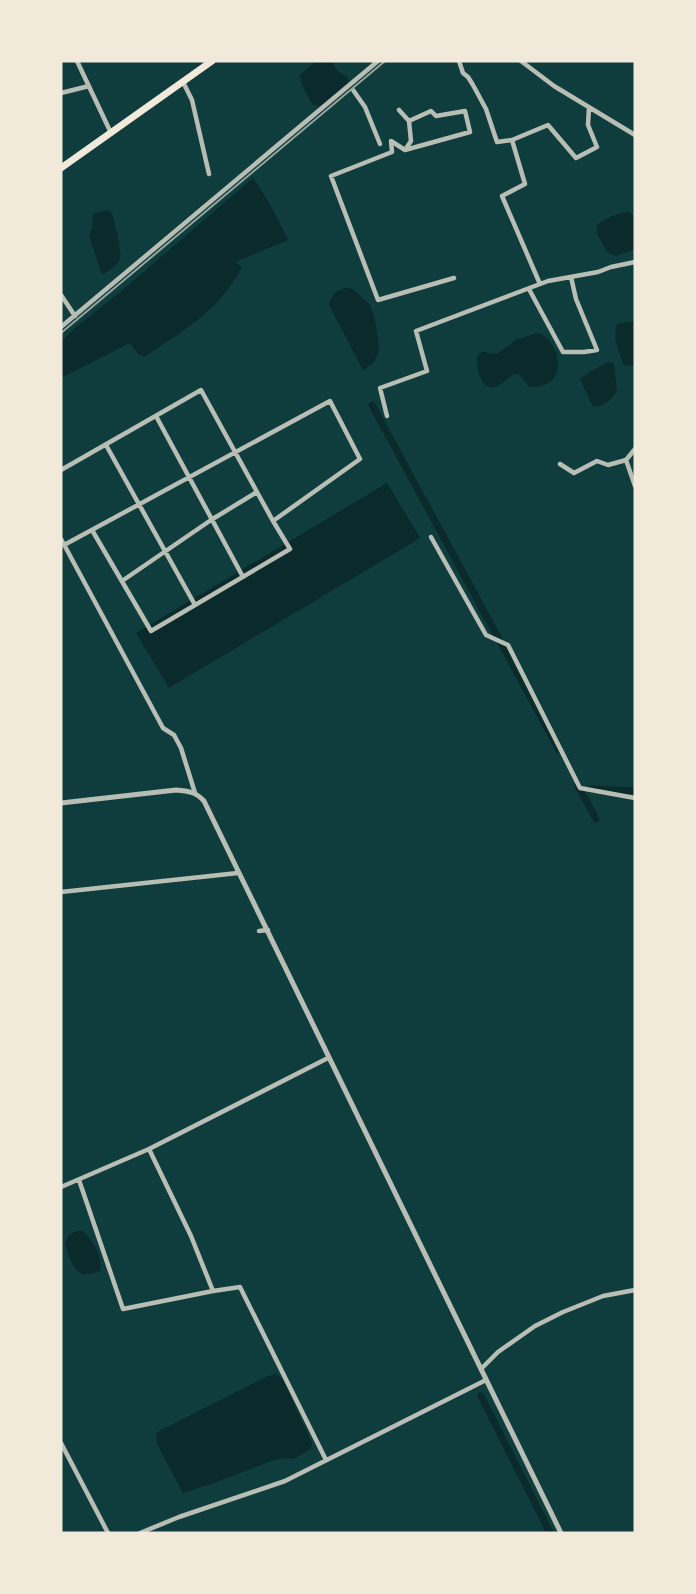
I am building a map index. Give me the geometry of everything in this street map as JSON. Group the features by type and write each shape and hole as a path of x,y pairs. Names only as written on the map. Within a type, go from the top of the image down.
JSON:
{"highway":[{"path":"61,168 212,61"}],"street":[{"path":"78,61 111,133"},
{"path":"61,327 378,61"},
{"path":"459,61 463,73 474,85 486,109 497,142 512,140 548,125 576,158 597,147 588,125 589,107"},
{"path":"521,61 554,86 635,135"},
{"path":"183,82 192,100 209,174"},
{"path":"61,93 89,86"},
{"path":"352,90 365,107 380,144"},
{"path":"399,110 409,121 411,141 405,150"},
{"path":"409,121 431,111 436,116 465,111 470,132 405,150 391,141 392,152 331,176 378,300 454,278"},
{"path":"512,140 525,184 502,196 540,284"},
{"path":"387,416 380,388 427,371 416,331 540,284 635,262"},
{"path":"530,291 564,352 598,350 576,299 571,277"},
{"path":"61,295 75,316"},
{"path":"61,470 201,390 290,549 151,631 92,530"},
{"path":"64,545 330,401 360,459 273,521"},
{"path":"156,416 243,577"},
{"path":"106,445 195,605"},
{"path":"560,464 574,473 597,461 608,465 626,460 635,449"},
{"path":"626,460 635,486"},
{"path":"122,581 257,492"},
{"path":"431,537 486,635 508,645 580,788 635,798"},
{"path":"61,539 163,728 174,735 182,748 195,793"},
{"path":"61,803 176,790 187,790 195,793 204,801 238,873 268,930 328,1058 562,1533"},
{"path":"61,892 238,873"},
{"path":"259,932 268,930"},
{"path":"61,1187 149,1150 328,1058"},
{"path":"149,1150 191,1236 213,1291"},
{"path":"80,1180 123,1309 240,1287 326,1460"},
{"path":"481,1369 498,1352 535,1326 563,1312 603,1296 635,1290"},
{"path":"140,1533 179,1517 285,1481 486,1380"},
{"path":"61,1444 108,1533"}],"water":[{"path":"316,61 333,61 336,69 347,76 349,82 344,89 322,106 313,105 300,78 300,75"},
{"path":"253,178 272,208 288,240 235,262 242,267 233,282 211,308 186,329 144,357 138,354 130,343 61,378 61,342 76,327 119,293"},
{"path":"109,210 112,213 120,245 120,257 117,265 104,274 101,273 89,235 92,228 93,213"},
{"path":"628,212 635,216 635,249 616,256 608,253 597,234 597,225 612,216"},
{"path":"346,288 353,289 370,305 374,316 379,344 378,354 374,362 364,370 329,305 334,294"},
{"path":"635,321 635,365 624,366 618,351 615,335 617,324"},
{"path":"537,333 544,336 555,349 558,366 556,374 551,381 542,386 529,387 519,374 516,374 496,386 492,387 484,384 478,370 477,359 479,354 482,352 497,354 516,340"},
{"path":"608,362 614,363 617,391 608,402 593,407 580,379"},
{"path":"387,483 420,538 169,688 136,633"},
{"path":"77,1231 83,1231 94,1244 99,1254 100,1271 84,1274 80,1273 74,1266 65,1244 68,1236"},
{"path":"277,1374 283,1380 312,1443 311,1449 294,1459 277,1459 183,1493 157,1444 157,1432 268,1376"}],"waterway":[{"path":"372,405 559,750"},
{"path":"577,784 596,819"},
{"path":"590,789 635,791"},
{"path":"481,1396 550,1533"}],"railway":[{"path":"61,333 385,61"}]}
